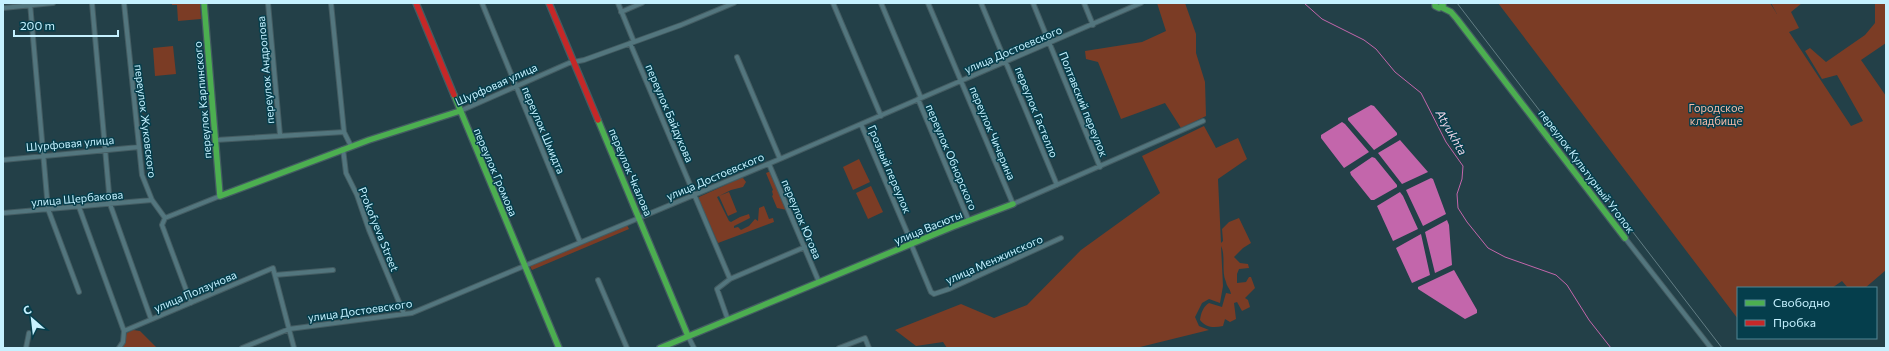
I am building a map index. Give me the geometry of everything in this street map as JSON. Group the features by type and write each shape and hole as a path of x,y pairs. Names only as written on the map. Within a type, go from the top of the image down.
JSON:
{"street":[{"path":"3,8 53,3"},
{"path":"92,3 110,204 152,319"},
{"name":"переулок Жуковского","path":"124,3 142,175 152,200 164,218 162,225 191,303"},
{"name":"переулок Карпинского","path":"204,3 220,196"},
{"name":"переулок Андропова","path":"268,3 280,135"},
{"path":"331,3 344,132 351,146"},
{"name":"переулок Громова","path":"416,3 559,348"},
{"name":"переулок Шмидта","path":"482,3 580,242"},
{"name":"переулок Чкалова","path":"549,3 694,348"},
{"name":"переулок Байдукова","path":"618,3 632,42 730,279"},
{"path":"622,12 642,3"},
{"name":"Шурфовая улица","path":"220,196 412,124 460,111 569,63 681,26 734,3"},
{"name":"Грозный переулок","path":"833,3 881,116"},
{"name":"переулок Обнорского","path":"881,3 969,221"},
{"name":"переулок Чичерина","path":"928,3 1013,204"},
{"name":"переулок Гастелло","path":"981,3 1057,185"},
{"name":"Полтавский переулок","path":"1033,3 1100,166"},
{"path":"1084,3 1092,25"},
{"path":"1126,3 1129,9"},
{"name":"улица Достоевского","path":"242,348 289,329 412,313 526,267 580,242 769,164 1141,3"},
{"path":"31,4 48,209 79,292"},
{"name":"переулок Культурный Уголок","path":"1437,5 1451,12 1457,19 1711,348"},
{"path":"738,57 780,159"},
{"name":"улица Васюты","path":"660,348 911,244 1013,204 1203,121"},
{"name":"Грозный переулок","path":"861,124 931,292 934,294"},
{"path":"216,140 344,132"},
{"name":"Шурфовая улица","path":"3,160 139,147"},
{"name":"Prokofyeva Street","path":"343,149 346,173 404,314"},
{"name":"переулок Югова","path":"769,164 819,282"},
{"path":"164,218 220,196"},
{"name":"улица Щербакова","path":"3,213 152,200"},
{"path":"79,207 124,331 124,337 119,348"},
{"name":"улица Менжинского","path":"934,294 949,289 1061,238"},
{"path":"728,320 717,289 730,279 804,247"},
{"name":"улица Ползунова","path":"124,331 274,268 275,275"},
{"path":"294,348 275,275 333,270"},
{"path":"598,280 627,348"},
{"path":"26,348 29,333"},
{"path":"839,348 865,338 869,348"}],"green space":[{"path":"172,3 200,3 201,19 178,21 177,5 172,5"},
{"path":"1157,3 1185,3 1196,34 1196,53 1205,82 1206,116 1181,128 1165,103 1121,119 1098,62 1086,59 1085,51 1142,42 1166,31"},
{"name":"Городское кладбище","path":"1498,3 1770,3 1777,14 1771,3 1802,3 1791,12 1799,28 1789,32 1851,126 1863,121 1837,75 1822,79 1805,51 1810,48 1826,62 1865,35 1875,23 1875,3 1886,3 1886,43 1861,60 1886,96 1886,270 1866,287 1847,287 1842,281 1833,287 1737,287 1737,318"},
{"path":"173,46 176,74 155,76 153,48"},
{"path":"1204,126 1216,148 1238,138 1247,159 1218,179 1221,243 1223,241 1222,229 1229,222 1239,218 1251,243 1243,248 1234,257 1240,263 1248,264 1249,268 1239,269 1237,274 1237,283 1246,282 1249,277 1251,277 1255,288 1245,298 1248,300 1250,307 1242,311 1237,302 1234,303 1236,319 1230,322 1225,319 1223,326 1216,327 1205,325 1200,320 1205,306 1209,303 1222,307 1226,293 1231,294 1226,284 1221,246 1223,286 1220,303 1209,299 1202,303 1195,317 1199,326 1209,330 1136,348 947,348 943,342 916,346 895,330 961,304 994,318 1027,305 1081,250 1160,193 1142,156"},
{"path":"859,159 870,182 853,190 843,167"},
{"path":"771,171 787,210 777,208 772,196 773,190 766,173"},
{"path":"743,178 746,182 743,187 731,190 717,197 729,221 731,222 749,214 750,218 734,226 734,228 738,227 741,230 749,226 755,219 758,221 759,208 764,206 769,219 773,218 774,222 718,243 699,197"},
{"path":"871,186 883,212 868,219 856,193"},
{"path":"729,192 737,212 728,216 719,196"},
{"path":"627,225 629,229 532,270 530,266"},
{"path":"133,330 140,331 157,348 122,348 127,333"}],"shaded area":[{"path":"1371,105 1374,106 1397,133 1397,135 1374,150 1348,120 1348,118"},
{"path":"1342,122 1369,152 1344,168 1321,138 1321,135"},
{"path":"1400,140 1428,172 1402,184 1378,153"},
{"path":"1372,157 1375,158 1397,185 1397,187 1374,200 1371,200 1350,172"},
{"path":"1431,178 1433,179 1446,214 1423,226 1406,190"},
{"path":"1400,192 1418,229 1393,241 1377,206"},
{"path":"1447,220 1449,225 1452,265 1435,273 1425,232"},
{"path":"1421,234 1430,275 1412,283 1396,248"},
{"path":"1454,270 1477,310 1477,313 1465,319 1418,289 1418,287"}],"waterway":[{"name":"Atyukhta","path":"1304,3 1322,19 1364,40 1376,49 1395,72 1421,93 1446,142 1463,166 1462,179 1457,194 1458,208 1467,222 1488,248 1505,257 1556,275 1567,285 1589,320 1611,348"}],"railway":[{"path":"1457,3 1722,348"}],"traffic: fast":[{"path":"204,3 220,196 369,140 460,111"},
{"path":"1435,3 1435,6 1439,8 1443,5"},
{"path":"1441,7 1451,12 1457,19 1625,238"},
{"path":"454,95 559,348"},
{"path":"598,120 688,336"},
{"path":"660,348 952,227 1013,204"}],"traffic: jam":[{"path":"416,3 454,95"},
{"path":"549,3 598,120"}]}
